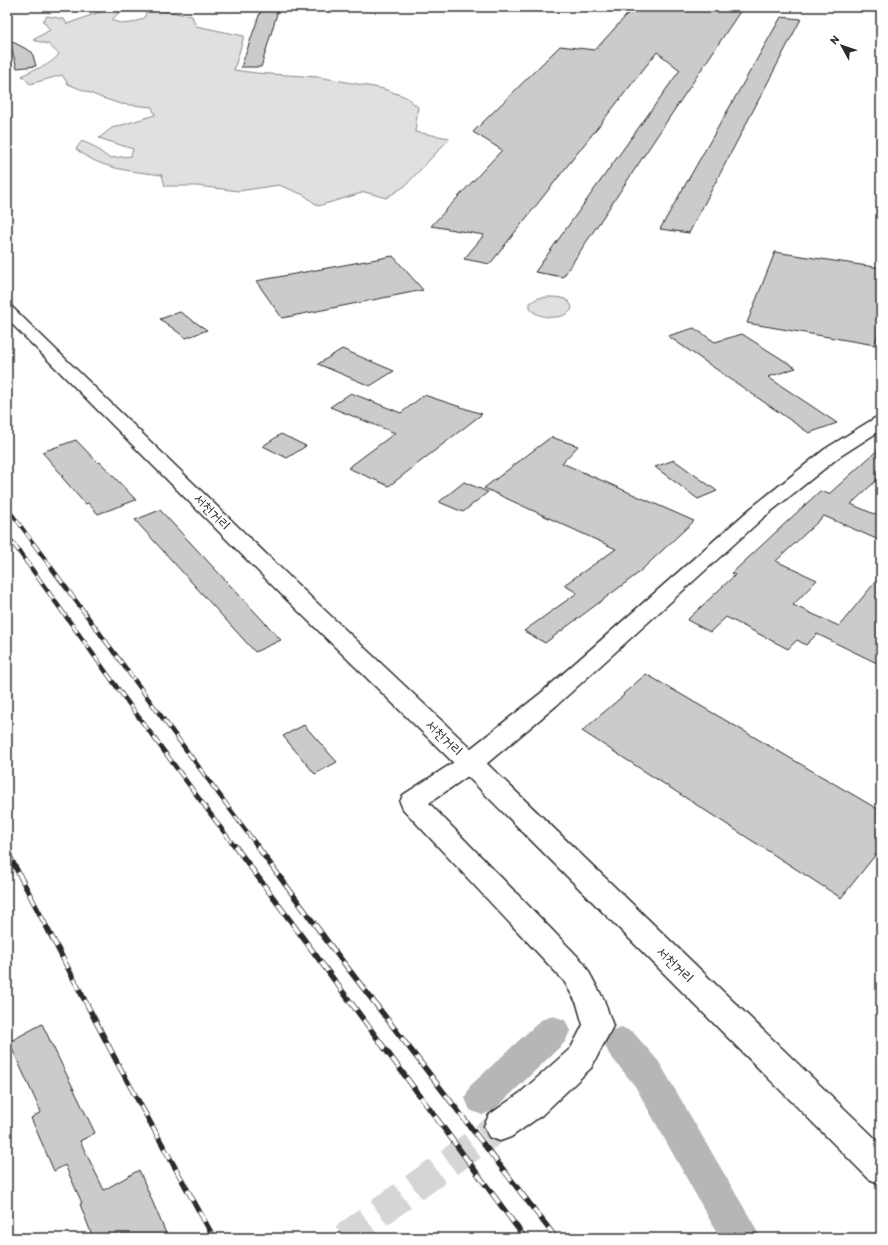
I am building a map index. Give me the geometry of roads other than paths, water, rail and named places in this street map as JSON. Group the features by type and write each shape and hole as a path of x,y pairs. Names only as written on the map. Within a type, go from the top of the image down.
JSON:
{"main road":[{"name":"서천거리","path":"7,310 110,410 297,597 470,763 881,1167"},
{"path":"470,763 549,699 757,514 832,453 881,422"}],"street":[{"path":"470,763 412,802 574,972 590,1000 598,1026 581,1058 531,1104 500,1126"}],"waterway":[{"path":"482,1098 553,1031"},
{"path":"621,1043 647,1074 741,1238"}],"tunnel":[{"path":"344,1238 500,1126"}],"railway":[{"path":"7,507 34,544"},
{"path":"7,534 14,544"},
{"path":"13,543 129,704 235,847"},
{"path":"33,543 258,847"},
{"path":"235,846 525,1238"},
{"path":"257,846 330,945 556,1238"},
{"path":"7,851 119,1066 214,1238"}]}
